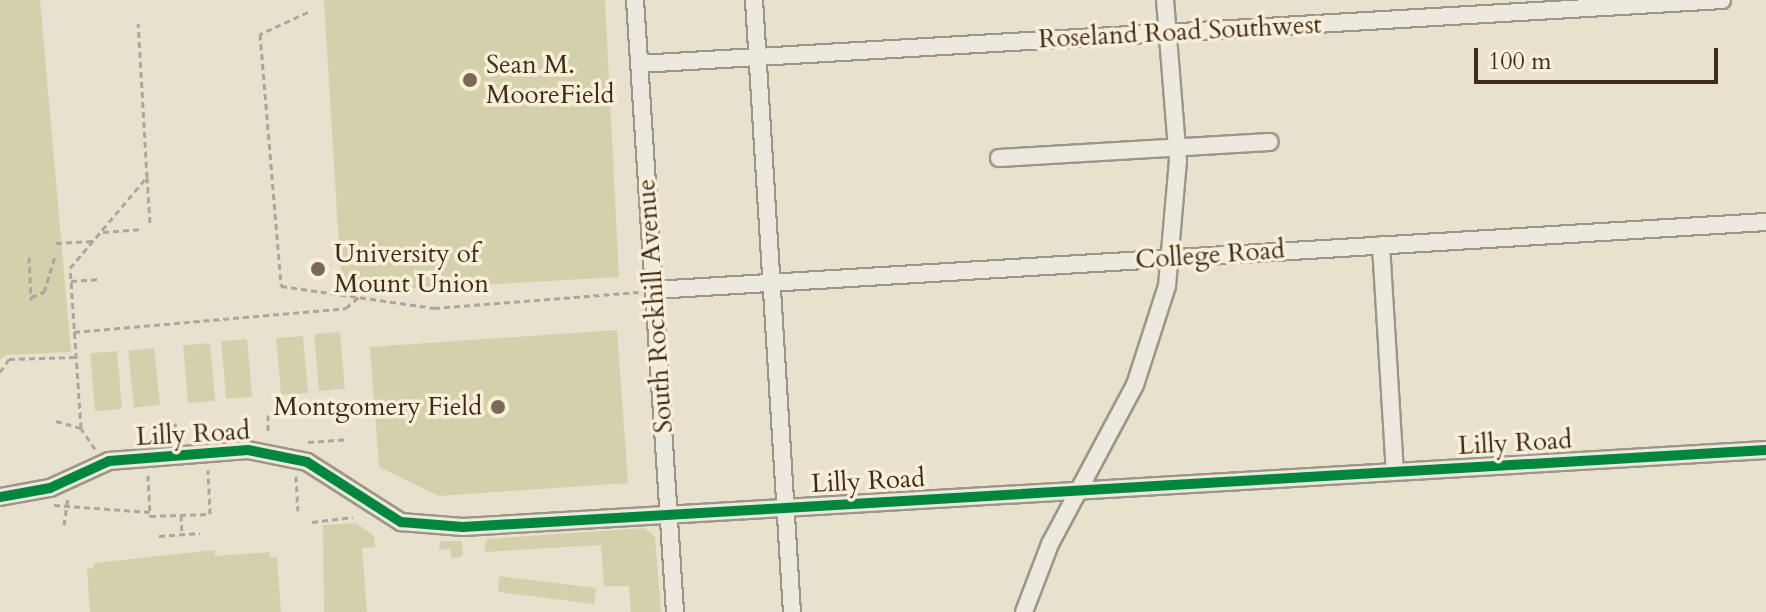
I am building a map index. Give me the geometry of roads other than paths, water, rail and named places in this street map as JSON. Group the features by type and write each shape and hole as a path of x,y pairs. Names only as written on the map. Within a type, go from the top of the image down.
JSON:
{"street":[{"name":"South Rockhill Avenue","path":"635,0 675,612"},
{"path":"754,0 792,612"},
{"path":"1024,612 1050,544 1135,385 1159,319 1172,257 1178,146 1165,0"},
{"name":"Roseland Road Southwest","path":"639,64 1722,0"},
{"path":"999,158 1270,142"},
{"name":"College Road","path":"654,290 1766,222"},
{"path":"1381,245 1395,472"},
{"name":"Lilly Road","path":"0,497 50,488 104,462 221,451 274,453 319,468 384,513 430,528 1766,450"}],"place":[{"name":"Sean M. MooreField","path":"470,80"},
{"name":"University of Mount Union","path":"318,269"},
{"name":"Montgomery Field","path":"498,407"}]}
